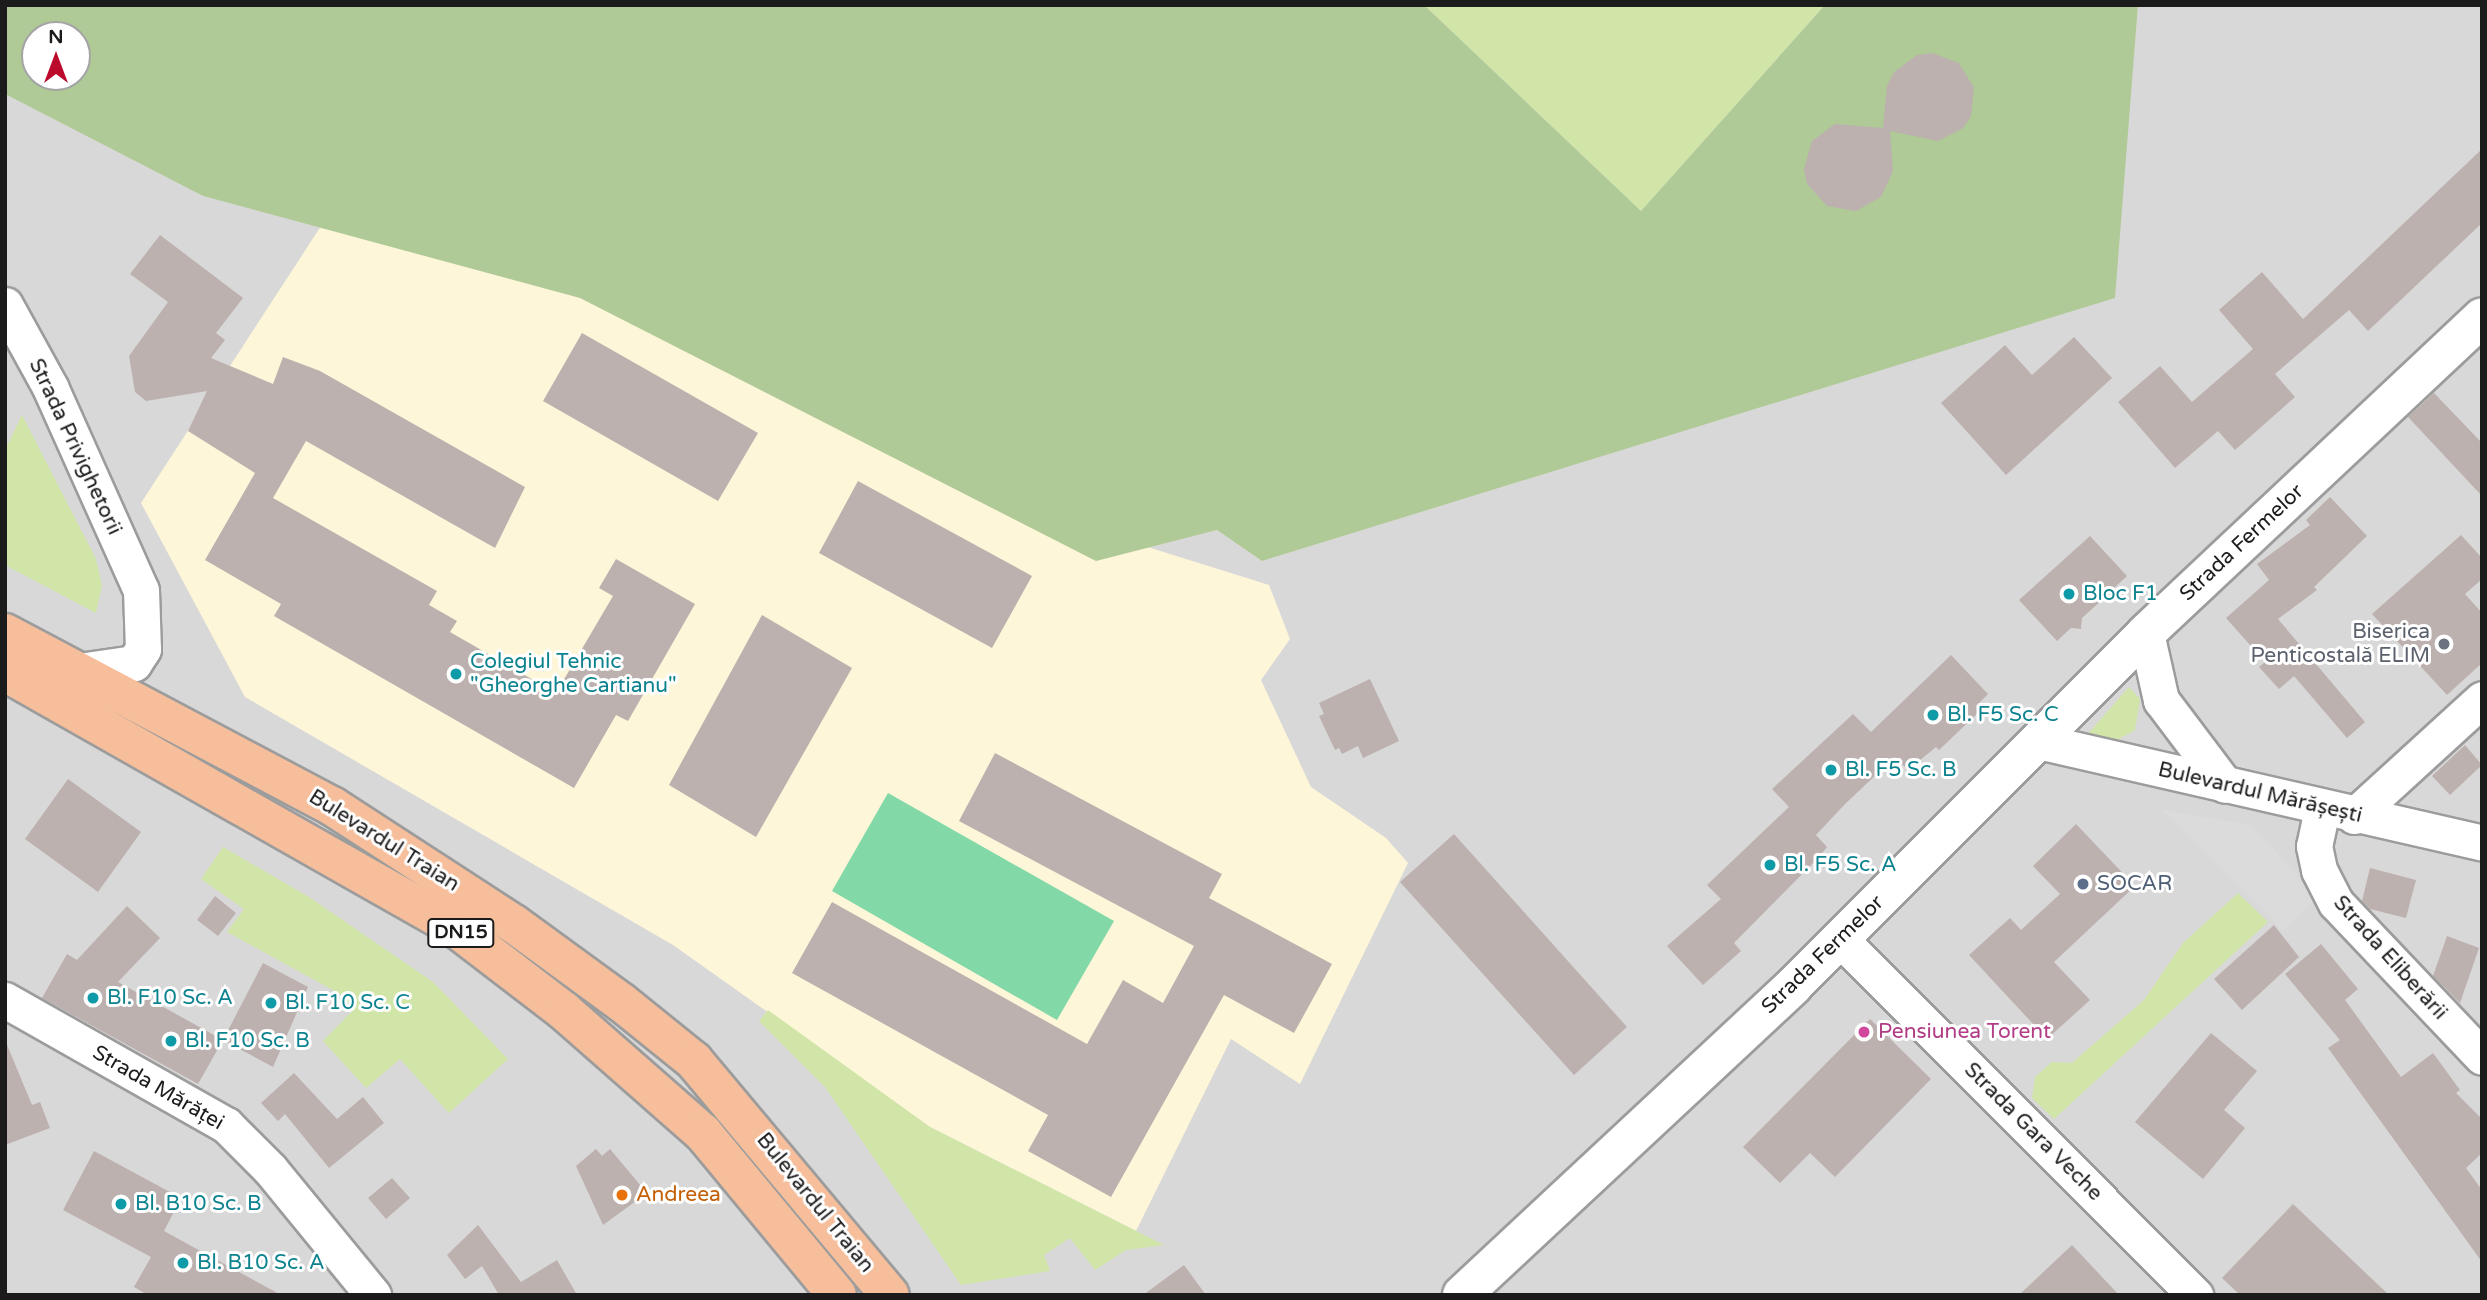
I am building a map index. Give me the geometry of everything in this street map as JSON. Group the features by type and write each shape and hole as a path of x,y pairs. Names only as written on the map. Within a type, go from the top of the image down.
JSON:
{"main road":[{"name":"Bulevardul Traian","path":"5,633 332,806 514,924 621,1002 694,1061 890,1295"},
{"name":"Bulevardul Traian","path":"5,672 453,926 564,1011 703,1133 837,1295"}],"street":[{"name":"Strada Privighetorii","path":"5,306 50,387 141,590 143,649 134,663 79,671"},
{"name":"Strada Fermelor","path":"1462,1295 1840,939 2146,633 2482,318"},
{"path":"2146,633 2161,700 2225,785"},
{"path":"2338,813 2482,699"},
{"name":"Bulevardul Mărășești","path":"2038,741 2338,813 2482,844"},
{"name":"Strada Eliberării","path":"2338,813 2314,846 2319,870 2336,903 2482,1057"},
{"name":"Strada Gara Veche","path":"1840,939 2195,1295"},
{"name":"Strada Mărăței","path":"5,1000 226,1125 270,1169 373,1295"}],"shaded area":[{"path":"2138,5 2482,5 2482,1295 5,1295 5,94 203,196 580,298 1096,561 1217,530 1262,561 2114,298"},
{"path":"425,66 1055,518 1269,585 1290,639 1261,680 1311,787 1386,838 1408,863 1300,1084 1231,1039 1136,1231 930,1127 673,945 245,697 141,503"},
{"path":"2163,810 2251,825 2318,897 2283,931"}],"green space":[{"path":"5,5 1424,5 1641,211 1825,5 2138,5 2115,298 1262,561 1217,530 1096,561 580,298 203,196 5,94"},
{"path":"1424,5 1825,5 1641,211"},
{"path":"22,415 96,559 102,586 96,613 5,565 5,450"},
{"path":"2129,687 2140,699 2135,730 2108,745 2085,737"},
{"path":"888,793 1114,921 1057,1020 832,891"},
{"path":"223,847 309,897 433,982 508,1059 449,1113 400,1059 366,1088 323,1041 354,1009 340,994 227,932 244,909 201,879"},
{"path":"2238,893 2268,922 2054,1119 2032,1098 2035,1077 2052,1062 2072,1063 2144,1000 2183,943"},
{"path":"768,1010 930,1127 1164,1245 1126,1250 1095,1270 1070,1238 1044,1255 1050,1271 961,1285 825,1087 759,1021"}],"building":[{"path":"1932,53 1959,63 1974,88 1971,116 1963,128 1938,141 1890,131 1893,171 1881,197 1856,211 1827,206 1807,184 1804,169 1812,141 1835,124 1883,128 1887,86 1894,72 1917,55"},
{"path":"2482,149 2482,223 2368,331 2349,310 2275,374 2295,397 2235,450 2218,431 2175,468 2118,402 2160,366 2192,402 2253,349 2219,310 2262,272 2303,319"},
{"path":"160,235 243,298 216,333 225,340 211,358 273,384 283,357 320,371 525,487 495,548 306,441 273,498 437,591 429,605 457,621 450,632 556,693 613,596 599,588 616,559 695,604 628,721 616,715 574,788 274,616 281,604 205,560 255,473 188,431 207,391 146,401 135,392 129,356 168,302 130,274"},
{"path":"582,333 758,433 718,501 543,401"},
{"path":"2074,337 2112,378 2006,475 1941,403 2005,345 2032,375"},
{"path":"2434,393 2482,443 2482,496 2408,417"},
{"path":"858,481 1032,576 992,648 819,553"},
{"path":"2330,497 2367,536 2314,587 2317,590 2278,619 2365,722 2347,738 2294,676 2279,689 2259,667 2265,662 2226,618 2269,580 2257,564 2310,525 2306,520"},
{"path":"2461,535 2482,558 2482,579 2465,594 2482,613 2482,663 2447,695 2372,614"},
{"name":"Bloc F1","path":"2090,536 2127,576 2113,589 2113,599 2103,599 2082,618 2081,629 2071,628 2057,641 2019,600"},
{"path":"762,615 852,668 756,837 669,785"},
{"path":"1951,655 1988,694 1976,706 1980,711 1939,750 1936,747 1908,770 1895,757 1845,804 1816,835 1827,847 1734,943 1741,951 1703,985 1667,946 1721,899 1707,885 1789,807 1772,789 1853,714 1871,732"},
{"path":"1370,679 1399,741 1363,758 1358,746 1342,754 1339,748 1335,750 1319,716 1324,714 1319,703"},
{"path":"2465,745 2482,765 2450,795 2432,776"},
{"path":"995,753 1222,874 1209,898 1332,964 1294,1033 1224,995 1111,1197 1028,1151 1048,1115 792,973 832,902 1087,1044 1123,980 1163,1003 1194,946 959,821"},
{"path":"68,779 141,832 98,892 25,839"},
{"path":"2076,824 2135,886 2054,962 2090,1000 2047,1039 1969,955 2010,918 2021,930 2060,894 2033,866"},
{"path":"1454,834 1627,1027 1574,1075 1400,882"},
{"path":"2370,868 2416,880 2406,918 2370,909 2362,901"},
{"path":"215,896 236,913 218,936 197,920"},
{"path":"127,906 160,938 118,982 223,1040 198,1084 42,998 67,954 77,960"},
{"path":"2274,925 2299,957 2242,1010 2214,979"},
{"path":"2447,936 2479,948 2460,1003 2433,976"},
{"path":"2321,944 2358,989 2345,1000 2401,1077 2433,1053 2460,1090 2456,1093 2482,1119 2482,1153 2466,1168 2482,1190 2482,1262 2328,1048 2340,1040 2285,974"},
{"name":"Bl. F10 Sc. C","path":"263,963 308,987 273,1067 223,1040"},
{"path":"1870,1019 1931,1079 1835,1177 1810,1153 1780,1183 1743,1147"},
{"path":"2211,1033 2257,1071 2224,1110 2245,1128 2203,1179 2135,1122"},
{"path":"5,1040 32,1105 40,1102 50,1128 5,1145"},
{"path":"294,1073 337,1119 363,1097 384,1123 329,1168 285,1114 278,1121 261,1103"},
{"path":"596,1149 602,1156 610,1149 647,1193 603,1225 576,1166"},
{"path":"94,1151 181,1198 164,1231 281,1295 148,1295 134,1287 151,1257 63,1210"},
{"path":"392,1178 410,1198 386,1219 368,1198"},
{"path":"2293,1204 2389,1295 2240,1295 2222,1278"},
{"path":"478,1225 521,1282 557,1260 577,1295 499,1295 482,1266 465,1279 447,1255"},
{"path":"2072,1245 2119,1295 2019,1295"},
{"path":"1184,1265 1206,1295 1143,1295"}],"place":[{"name":"Bloc F1","path":"2069,594"},
{"name":"Biserica Penticostală ELIM","path":"2444,644"},
{"name":"Colegiul Tehnic \"Gheorghe Cartianu\"","path":"456,674"},
{"name":"Bl. F5 Sc. C","path":"1933,715"},
{"name":"Bl. F5 Sc. B","path":"1831,770"},
{"name":"Bl. F5 Sc. A","path":"1770,865"},
{"name":"SOCAR","path":"2083,884"},
{"name":"Bl. F10 Sc. A","path":"93,998"},
{"name":"Bl. F10 Sc. C","path":"271,1003"},
{"name":"Pensiunea Torent","path":"1864,1032"},
{"name":"Bl. F10 Sc. B","path":"171,1041"},
{"name":"Andreea","path":"622,1195"},
{"name":"Bl. B10 Sc. B","path":"121,1204"},
{"name":"Bl. B10 Sc. A","path":"183,1263"}]}
